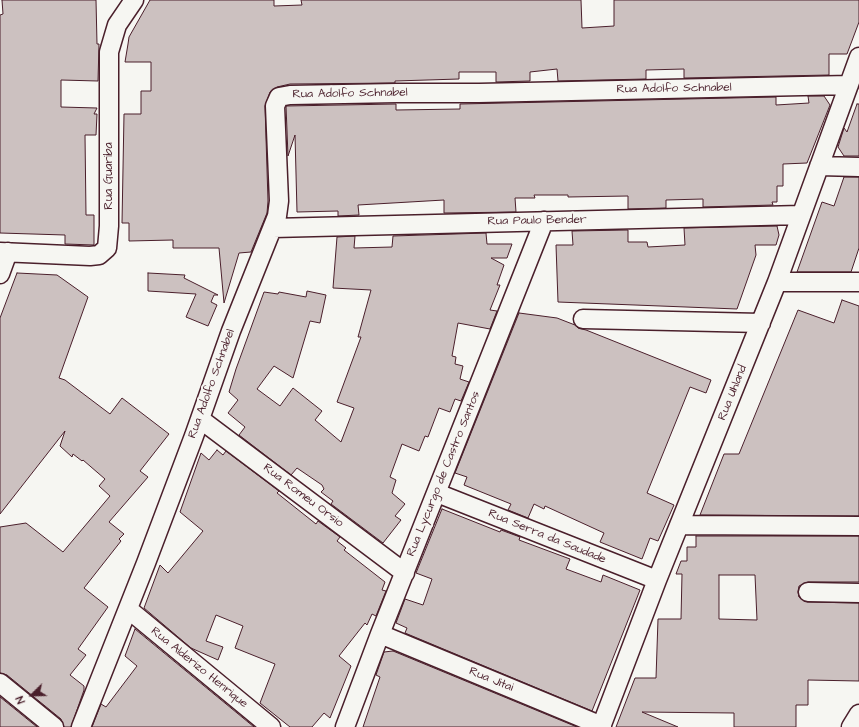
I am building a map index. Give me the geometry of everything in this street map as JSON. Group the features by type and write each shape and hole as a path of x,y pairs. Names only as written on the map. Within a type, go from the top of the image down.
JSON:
{"street":[{"name":"Rua Guariba","path":"4,252 90,256 99,255 107,248 109,226 109,52 117,25 134,0"},
{"name":"Rua Uhland","path":"602,726 657,580 777,282 859,57"},
{"name":"Rua Adolfo Schnabel","path":"81,727 128,609 200,419 231,331 277,216 279,201 275,106 276,99 282,96 849,85"},
{"path":"819,166 859,167"},
{"name":"Rua Paulo Bender","path":"273,228 801,215"},
{"name":"Rua Lycurgo de Castro Santos","path":"345,727 380,634 544,221"},
{"path":"0,274 4,252"},
{"path":"777,282 859,282"},
{"path":"583,319 761,323"},
{"name":"Rua Romeu Orsio","path":"200,419 405,574"},
{"name":"Rua Serra da Saudade","path":"437,493 657,580"},
{"path":"679,525 859,526"},
{"path":"808,592 859,593"},
{"name":"Rua Alderizo Henrique","path":"128,609 271,727"},
{"name":"Rua Jitai","path":"380,634 602,726"},
{"path":"0,683 54,727"},
{"path":"851,727 859,714"}],"building":[{"path":"2,0 96,0 97,44 99,44 98,81 61,80 61,107 97,108 94,114 97,114 96,135 85,135 86,215 94,215 94,245 65,244 65,235 0,233 0,15 3,14"},
{"path":"150,0 274,0 274,6 302,5 301,0 581,0 582,28 614,26 614,0 859,0 859,22 847,54 829,54 829,75 684,78 684,69 646,70 646,79 558,81 557,69 530,72 530,81 496,82 496,72 459,72 459,79 395,81 395,83 290,84 277,87 270,92 265,106 268,201 267,213 251,252 239,253 224,303 219,248 173,248 173,240 129,241 129,223 122,223 124,114 141,114 141,91 151,91 151,62 125,62 129,37"},
{"path":"808,96 824,96 830,105 807,163 783,164 783,186 777,186 777,202 772,202 773,205 703,207 703,199 666,200 666,208 628,209 628,196 568,197 568,195 534,195 535,198 515,198 516,212 444,213 444,200 358,205 359,215 338,216 338,211 297,212 295,135 288,156 286,106 396,104 396,110 460,109 460,104 776,97 776,105 809,103"},
{"path":"857,104 859,104 859,156 844,156 838,147 844,128 847,132"},
{"path":"844,177 859,177 859,248 851,272 797,272 822,202 834,206"},
{"path":"777,226 779,235 776,245 755,245 756,255 737,309 558,302 556,245 573,245 572,231 628,230 628,242 647,242 648,247 685,245 684,228"},
{"path":"486,233 487,244 512,244 507,258 491,258 504,265 497,285 500,285 490,310 497,311 490,329 458,323 452,356 456,357 455,364 463,366 460,379 469,382 461,401 455,399 450,412 439,408 428,437 425,436 419,451 402,444 390,477 396,480 392,493 405,504 395,516 401,520 383,543 331,504 333,501 321,492 324,489 322,485 297,468 291,475 239,435 245,427 228,413 238,400 229,392 236,369 264,292 278,294 279,292 306,297 307,291 326,295 320,323 310,321 293,378 274,366 257,389 280,406 293,388 322,411 315,420 341,442 354,408 337,402 361,337 358,337 371,290 333,288 337,237 355,236 354,248 392,247 393,236"},
{"path":"17,273 57,275 88,297 59,378 65,380 110,414 122,398 169,434 140,471 148,477 109,522 124,534 119,539 121,541 84,588 108,607 78,649 86,655 70,675 84,686 84,690 71,727 64,727 61,719 7,675 0,673 0,527 26,523 63,552 110,496 99,486 105,479 83,460 82,461 73,454 72,457 60,446 65,431 0,514 0,318"},
{"path":"148,273 185,275 184,278 218,295 214,295 211,302 217,305 208,326 186,317 196,294 148,291"},
{"path":"842,300 859,306 859,516 700,515 724,454 739,454 798,310 834,323"},
{"path":"519,313 557,318 575,325 578,328 711,380 706,393 690,387 647,493 674,505 658,541 650,538 642,559 600,542 604,533 545,506 544,509 534,504 528,518 508,510 511,504 464,485 467,477 455,473"},
{"path":"217,450 223,455 226,451 279,491 277,493 316,524 318,521 340,537 337,541 346,548 344,550 385,582 382,590 386,591 376,616 372,614 367,625 365,623 339,656 351,666 330,718 324,713 312,727 290,727 260,703 275,664 235,648 243,626 216,615 206,641 223,647 218,660 191,648 144,608 160,565 168,573 203,531 180,512 201,453 209,460"},
{"path":"442,509 500,532 501,530 520,537 519,540 570,559 566,569 601,582 603,575 640,590 592,711 405,633 407,628 396,623 405,599 423,605 432,579 416,573"},
{"path":"696,536 859,536 859,582 808,582 799,586 798,592 799,597 807,602 859,603 859,681 808,680 808,705 796,705 796,727 734,727 734,713 642,712 678,727 616,727 635,678 656,678 658,619 681,619 682,574 676,574 681,561 687,561 687,547 696,547","holes":["719,575 755,575 757,620 719,619"]},
{"path":"135,629 254,727 92,727 101,704 106,707 137,666 125,656"},
{"path":"393,651 577,727 363,727 380,677 376,675 384,652"},
{"path":"0,697 37,727 0,727"}]}
